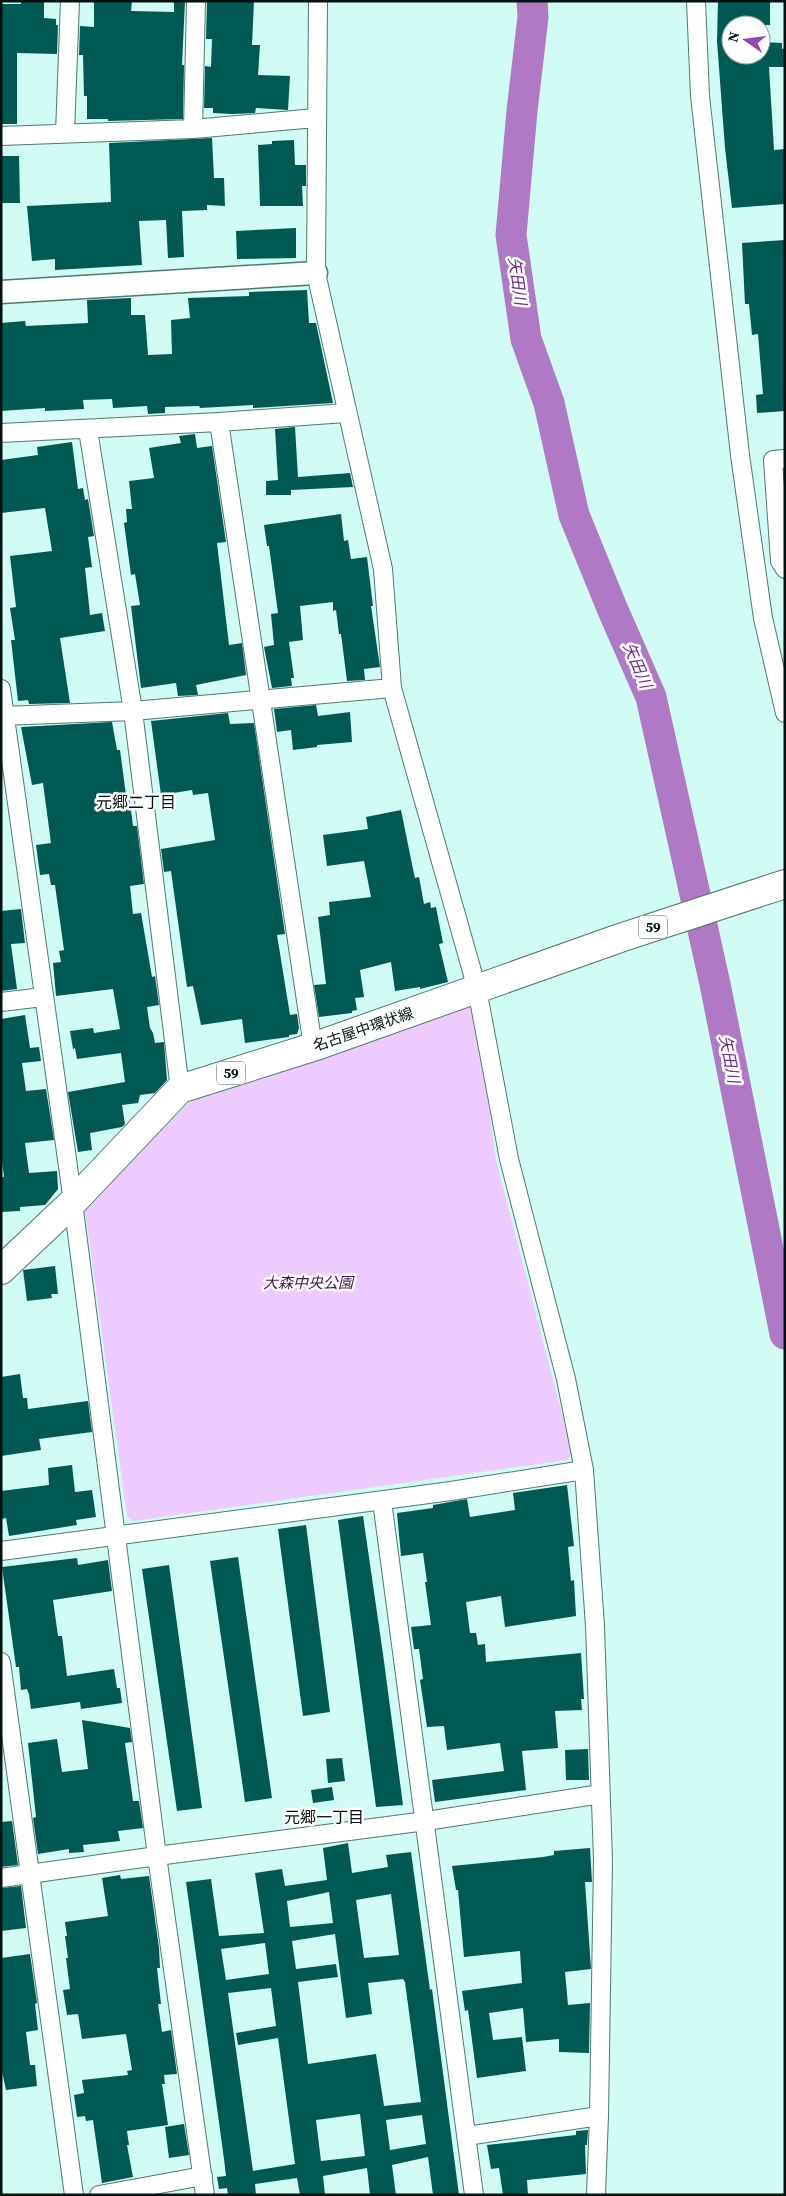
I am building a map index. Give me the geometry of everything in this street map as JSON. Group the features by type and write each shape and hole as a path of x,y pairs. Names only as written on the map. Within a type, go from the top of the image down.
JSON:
{"main road":[{"name":"名古屋中環状線","path":"1,1270 73,1202 180,1089 312,1047 620,938 785,884"}],"street":[{"path":"65,133 70,1"},
{"path":"193,129 196,1"},
{"path":"318,1 316,273 346,413 383,569 392,688 477,989 509,1159 566,1380 584,1470 595,1626 604,1860 596,2195"},
{"path":"696,1 700,96 740,455 763,618 785,713"},
{"path":"1,136 193,129 316,118"},
{"path":"1,292 316,273"},
{"path":"1,433 88,430 346,413"},
{"path":"219,422 312,1047"},
{"path":"88,430 133,711 180,1089"},
{"path":"785,459 773,460 780,561 785,569"},
{"path":"3,716 133,711 392,688"},
{"path":"1,689 3,716 73,1202 114,1535 205,2195"},
{"path":"1,1002 43,997"},
{"path":"1,1552 114,1535 382,1501 584,1470"},
{"path":"382,1501 426,1821 474,2195"},
{"path":"1,1662 74,2195"},
{"path":"1,1878 426,1821 601,1794"},
{"path":"467,2136 599,2116"},
{"path":"99,2195 203,2176"}],"green space":[{"name":"大森中央公園","path":"471,1004 477,1009 496,1160 572,1453 567,1460 134,1521 127,1516 85,1210 87,1203 188,1104 199,1097"}],"building":[{"path":"21,1 44,1 44,18 56,19 56,25 58,25 57,54 17,53 17,124 1,124 1,4 21,4"},
{"path":"94,1 132,1 131,11 174,12 174,1 185,1 182,65 184,65 183,119 108,121 108,119 87,119 87,96 84,96 83,55 79,55 80,26 94,27"},
{"path":"207,1 254,1 252,45 260,45 258,75 290,76 288,110 256,108 255,113 233,114 213,113 213,108 204,108 205,66 211,67 212,39 206,39"},
{"path":"718,1 770,1 770,15 721,15 721,65 771,65 771,42 782,43 782,49 785,48 785,67 769,67 774,150 785,149 785,204 732,208 725,148 717,41"},
{"path":"212,138 214,178 224,178 225,206 207,205 207,210 182,211 184,257 168,258 166,220 139,221 142,265 55,270 55,259 32,261 27,206 111,202 109,143"},
{"path":"294,140 295,165 306,165 306,186 302,186 303,206 260,206 258,145 272,144 272,141"},
{"path":"1,156 19,156 20,203 1,203"},
{"path":"296,228 296,258 237,259 236,231"},
{"path":"785,240 785,411 757,413 756,395 763,394 758,334 752,335 749,304 745,304 742,243"},
{"path":"307,290 309,323 316,323 333,403 253,408 253,405 200,408 199,406 165,407 165,413 148,414 147,406 113,408 112,399 83,400 84,409 45,411 45,408 1,411 1,323 25,321 26,326 88,323 87,300 131,298 131,315 145,315 148,355 172,354 171,320 190,318 188,298 249,296 249,292"},
{"path":"295,427 298,477 350,473 353,487 291,490 291,495 266,495 266,481 278,480 275,429"},
{"path":"195,434 197,448 212,446 226,542 217,543 229,645 242,643 246,675 196,685 198,695 178,696 176,683 141,688 131,606 140,605 135,574 131,575 124,523 127,522 126,509 132,509 129,481 154,478 149,448 181,443 179,436"},
{"path":"72,442 78,489 83,488 85,500 88,499 94,536 88,537 92,567 85,568 90,615 102,613 105,631 60,638 70,703 29,704 28,700 18,701 11,640 15,640 10,608 16,607 10,556 52,551 45,508 1,513 1,460 38,455 37,447"},
{"path":"341,514 344,541 348,540 351,559 367,557 373,606 371,606 380,667 364,669 365,680 347,681 341,634 339,634 336,610 333,611 333,602 300,606 303,640 289,642 294,678 291,678 292,686 272,688 264,647 274,645 271,614 278,613 269,546 267,546 264,525"},
{"path":"316,705 318,716 350,712 352,742 317,745 317,747 293,750 291,730 277,732 274,709"},
{"path":"228,713 230,724 254,723 285,934 277,935 290,1015 297,1014 299,1028 297,1034 289,1035 289,1037 245,1043 242,1019 201,1025 193,986 187,987 171,871 164,872 161,849 215,840 208,793 193,795 192,790 161,795 151,721"},
{"path":"112,722 117,750 120,750 126,795 129,795 133,826 137,826 144,884 130,886 133,914 141,913 152,977 155,976 159,1005 147,1007 150,1028 155,1043 164,1042 167,1080 155,1093 140,1095 138,1103 122,1105 125,1124 122,1127 90,1133 92,1150 78,1152 68,1092 125,1082 121,1053 77,1059 70,1031 93,1028 94,1033 120,1029 113,989 56,996 53,963 61,962 59,951 64,950 55,885 51,885 49,874 40,875 36,845 51,843 43,783 32,785 21,727"},
{"path":"401,810 415,878 419,877 424,904 430,902 431,908 436,907 443,943 439,944 448,982 420,989 420,987 395,991 391,962 360,970 364,997 355,998 357,1010 352,1011 352,1013 319,1017 314,985 326,984 318,917 330,915 329,902 371,897 364,861 327,866 323,835 368,829 366,817"},
{"path":"21,909 25,943 11,944 17,989 1,991 1,911"},
{"path":"25,1015 30,1048 39,1047 41,1061 22,1063 26,1091 46,1089 54,1140 25,1143 29,1173 57,1171 58,1189 45,1205 20,1207 20,1211 1,1212 1,1177 4,1177 1,1153 1,1019"},
{"path":"55,1266 58,1294 51,1294 52,1298 27,1301 23,1270"},
{"path":"20,1374 23,1398 27,1398 28,1409 88,1401 92,1432 39,1439 41,1450 1,1456 1,1377"},
{"path":"72,1465 75,1492 92,1490 96,1517 76,1520 77,1525 9,1536 6,1518 1,1519 1,1491 49,1485 48,1468"},
{"path":"567,1485 574,1546 568,1547 571,1581 574,1580 576,1616 505,1627 501,1596 466,1602 470,1633 476,1633 478,1645 485,1644 486,1662 581,1653 584,1699 581,1699 582,1710 555,1711 558,1748 522,1751 526,1790 435,1802 432,1780 504,1771 500,1743 447,1750 444,1726 427,1727 420,1680 423,1679 419,1649 414,1649 411,1627 431,1625 423,1553 401,1556 397,1513 433,1508 433,1505 467,1499 470,1517 515,1510 513,1493"},
{"path":"363,1516 403,1805 376,1807 338,1520"},
{"path":"306,1525 330,1712 303,1716 278,1529"},
{"path":"238,1557 272,1798 245,1802 210,1561"},
{"path":"77,1558 78,1565 108,1560 112,1591 53,1600 58,1636 62,1636 67,1676 114,1669 122,1703 81,1709 80,1702 31,1709 29,1694 27,1689 21,1690 19,1667 16,1667 2,1567"},
{"path":"169,1565 202,1808 177,1811 142,1569"},
{"path":"82,1720 130,1728 132,1742 125,1743 133,1801 139,1801 143,1828 118,1831 120,1841 83,1845 84,1852 69,1853 69,1849 38,1854 33,1818 36,1817 28,1743 57,1739 62,1772 88,1769"},
{"path":"588,1749 589,1780 566,1780 565,1750"},
{"path":"342,1758 345,1781 328,1783 326,1759"},
{"path":"332,1787 334,1800 313,1803 311,1790"},
{"path":"12,1821 18,1865 1,1867 1,1822"},
{"path":"348,1843 352,1873 388,1867 386,1855 411,1852 430,1990 432,1989 459,2195 433,2195 428,2157 392,2165 396,2195 370,2195 367,2168 323,2176 325,2195 300,2195 297,2178 255,2184 256,2195 228,2195 227,2188 219,2189 217,2177 226,2176 186,1882 211,1879 219,1936 264,1933 255,1873 282,1869 285,1886 327,1880 323,1848","holes":["329,1892 333,1923 290,1927 287,1901","391,1894 399,1955 364,1958 356,1900","335,1934 346,2018 372,2014 368,1983 403,1979 405,1982 421,2102 384,2106 376,2054 308,2064 298,1982 338,1977 336,1964 296,1969 292,1941","265,1943 269,1974 226,1980 221,1949","271,1988 276,2026 236,2033 238,2045 278,2038 295,2164 253,2171 228,1993","360,2114 365,2156 321,2161 316,2120","422,2115 426,2144 390,2150 386,2120"]},
{"path":"590,1848 592,1882 585,1882 591,1969 565,1972 568,2005 590,2003 589,2053 559,2052 559,2039 526,2042 523,2008 489,2013 493,2040 522,2037 526,2071 477,2078 468,2010 465,2011 462,1991 522,1983 520,1951 464,1957 458,1890 456,1890 452,1866 543,1857 554,1855 554,1851"},
{"path":"120,1875 121,1879 149,1876 159,1948 160,1968 157,1968 161,2004 158,2004 162,2032 171,2030 177,2074 164,2075 165,2084 162,2084 168,2125 127,2131 129,2145 127,2145 133,2177 102,2183 93,2120 86,2121 85,2116 77,2117 74,2095 84,2093 82,2080 128,2075 127,2071 132,2070 126,2034 82,2039 78,2014 67,2015 63,1990 70,1989 66,1958 68,1958 65,1922 108,1916 102,1878"},
{"path":"21,1886 26,1928 1,1931 1,1888"},
{"path":"30,1954 37,2003 35,2004 38,2030 26,2032 30,2065 35,2065 37,2086 6,2090 1,2067 1,1958"},
{"path":"184,2124 189,2155 169,2158 165,2127"},
{"path":"588,2130 587,2145 585,2145 586,2174 527,2180 528,2195 503,2195 499,2168 491,2169 487,2145 576,2135 576,2131"}],"waterway":[{"name":"矢田川","path":"532,1 533,17 522,111 511,235 526,339 549,403 574,515 651,697 715,984 785,1334"}],"district":[{"name":"元郷二丁目","path":"136,802"},
{"name":"元郷一丁目","path":"324,1817"}]}
